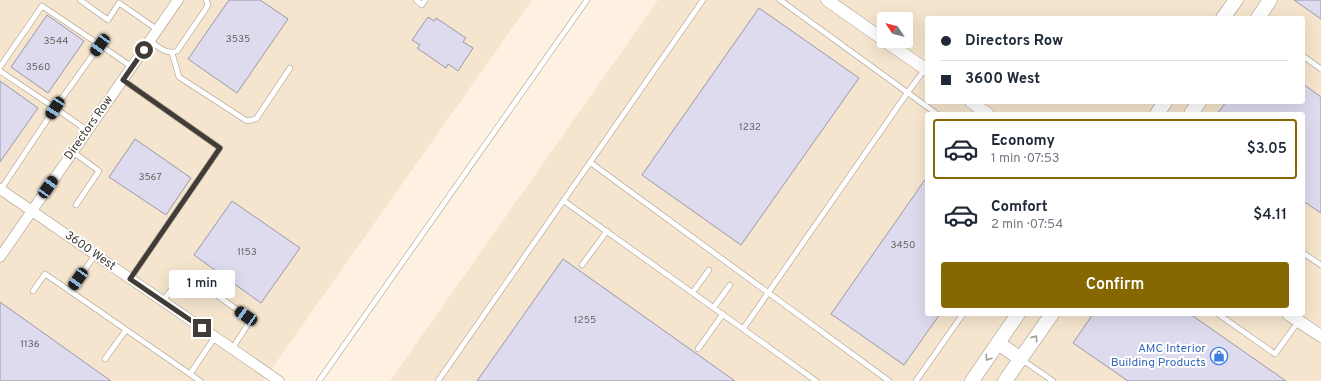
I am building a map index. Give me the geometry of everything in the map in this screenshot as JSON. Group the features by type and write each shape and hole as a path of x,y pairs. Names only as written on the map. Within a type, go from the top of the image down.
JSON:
{"main road":[{"path":"1224,16 1236,0"},
{"path":"1259,16 1265,2"},
{"path":"972,381 1017,316"},
{"path":"1005,381 1051,316"},
{"path":"998,343 1021,359"}],"street":[{"name":"Directors Row","path":"0,257 178,0"},
{"path":"826,0 877,36"},
{"path":"894,48 925,69"},
{"path":"974,104 985,112"},
{"name":"3600 West","path":"0,189 279,381"},
{"path":"1293,317 1321,336"}],"lane":[{"path":"80,0 108,20 120,2 158,30"},
{"path":"150,41 166,52 172,53 177,51 208,5 206,0"},
{"path":"416,0 422,5 425,0"},
{"path":"319,381 587,0"},
{"path":"438,381 704,0"},
{"path":"780,0 933,112"},
{"path":"0,67 42,6 132,67"},
{"path":"0,189 100,45"},
{"path":"172,53 180,77 247,121 256,119 290,68"},
{"path":"1305,57 1321,69"},
{"path":"0,71 88,131"},
{"path":"743,328 908,92 925,71"},
{"path":"123,80 220,148 130,279"},
{"path":"73,152 99,171 76,205"},
{"path":"590,164 889,381"},
{"path":"564,201 816,381"},
{"path":"582,265 607,231"},
{"path":"1305,254 1321,265"},
{"path":"70,291 95,255"},
{"path":"693,292 709,270"},
{"path":"33,291 45,274 200,381"},
{"path":"163,301 181,276 187,274 246,316 250,321 232,349"},
{"path":"714,307 730,285"},
{"path":"698,350 723,314"},
{"path":"916,381 962,316"},
{"path":"1221,316 1276,354 1293,317"},
{"path":"105,359 126,330"},
{"path":"190,374 215,337"},
{"path":"1021,359 1052,381"}],"shaded area":[{"path":"0,0 532,0 263,381 0,381"},
{"path":"658,0 1321,0 1321,381 390,381"}],"building":[{"path":"229,0 260,0 288,19 237,93 188,59"},
{"path":"1294,0 1321,0 1321,19"},
{"path":"759,8 859,78 741,245 642,175"},
{"path":"47,15 84,41 48,93 11,67"},
{"path":"428,17 434,21 436,18 466,38 463,42 473,48 458,71 448,64 446,68 417,48 420,45 412,40"},
{"path":"0,81 38,108 0,162"},
{"path":"1305,85 1321,97 1321,213 1305,202 1305,112 1218,112 1224,104 1305,104"},
{"path":"135,139 191,178 166,215 109,177"},
{"path":"925,180 925,316 939,316 904,365 831,314"},
{"path":"232,201 300,248 261,303 194,255"},
{"path":"563,259 735,381 477,381"},
{"path":"0,302 111,381 0,381"},
{"path":"1092,316 1193,316 1286,381 1128,381 1073,343"}],"place":[{"name":"AMC Interior Building Products","path":"1219,356"}],"route":[{"path":"144,50 123,80 220,148 130,279 202,328"}]}
